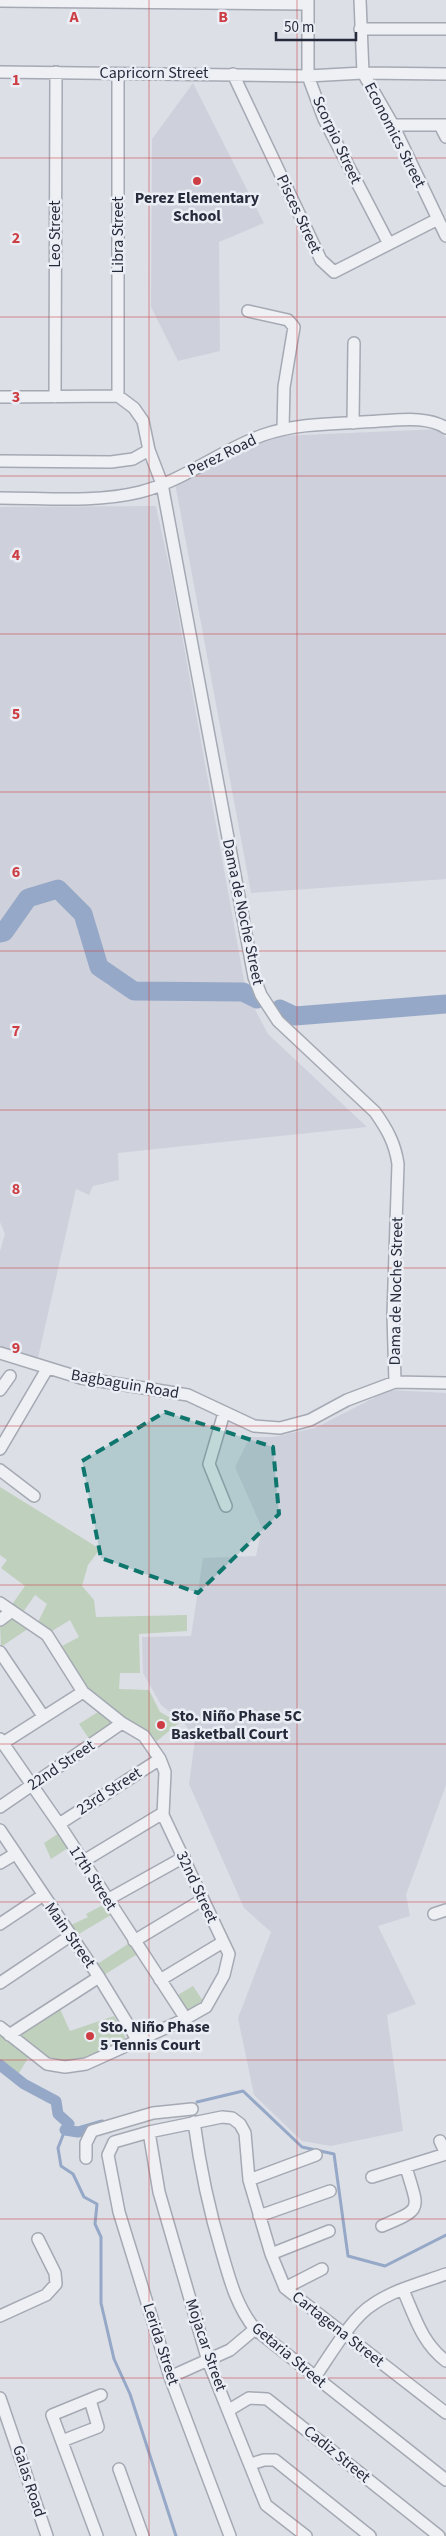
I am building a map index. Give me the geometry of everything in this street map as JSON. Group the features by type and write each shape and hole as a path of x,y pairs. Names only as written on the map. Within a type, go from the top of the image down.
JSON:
{"street":[{"name":"Economics Street","path":"360,0 363,73 393,125 446,236"},
{"path":"0,1 308,2"},
{"name":"Scorpio Street","path":"308,2 308,76 324,119 388,244"},
{"path":"360,29 446,30"},
{"name":"Capricorn Street","path":"0,72 308,76 363,73 446,74"},
{"name":"Leo Street","path":"55,397 56,72"},
{"name":"Libra Street","path":"118,74 118,396"},
{"name":"Pisces Street","path":"233,74 321,260 334,272 438,219"},
{"path":"393,125 443,125 446,137"},
{"path":"248,311 288,320 294,327 284,387 284,429"},
{"path":"353,423 354,343"},
{"path":"0,397 118,396"},
{"name":"Dama de Noche Street","path":"118,396 134,408 143,420 149,450 162,484 249,949 260,995 278,1021 375,1112 387,1128 396,1151 398,1174 393,1315 395,1382"},
{"name":"Perez Road","path":"0,498 103,498 143,491 162,484 245,443 284,429 413,420 444,423"},
{"path":"0,461 111,462 133,459 149,450"},
{"name":"Bagbaguin Road","path":"0,1353 47,1369 98,1382 142,1386 188,1395 254,1426 280,1428 310,1420 346,1400 395,1382 446,1383"},
{"path":"0,1449 47,1369"},
{"path":"0,1390 10,1376"},
{"path":"224,1413 209,1464 226,1506"},
{"path":"0,1470 34,1496"},
{"name":"32nd Street","path":"0,1603 47,1634 83,1692 122,1723 144,1736 160,1759 165,1772 163,1814 229,1954 224,1975 206,2007 186,2019 86,2064 65,2067 46,2064 9,2036 0,2026"},
{"path":"0,1620 12,1612"},
{"path":"0,1652 43,1716"},
{"path":"1,1741 83,1692"},
{"name":"22nd Street","path":"0,1807 122,1723"},
{"name":"17th Street","path":"1,1741 59,1824 186,2019"},
{"name":"23rd Street","path":"59,1824 160,1759"},
{"path":"82,1862 163,1814"},
{"name":"Main Street","path":"0,1830 42,1896 99,1977 138,2041"},
{"path":"0,1863 15,1854"},
{"path":"107,1900 184,1857"},
{"path":"0,1924 42,1896"},
{"path":"134,1941 202,1900"},
{"path":"434,1914 446,1910"},
{"path":"0,1983 70,1936"},
{"path":"160,1980 223,1942"},
{"path":"9,2036 99,1977"},
{"path":"86,2158 86,2143 92,2131 153,2114 192,2109"},
{"name":"Cartagena Street","path":"110,2148 114,2142 194,2122 222,2117 232,2118 240,2124 245,2133 250,2180 259,2216 284,2288 446,2413"},
{"name":"Getaria Street","path":"194,2122 205,2192 233,2291 242,2312 255,2329 446,2480"},
{"name":"Mojacar Street","path":"149,2132 159,2192 208,2361 266,2505 306,2536"},
{"path":"372,2177 446,2154 440,2141"},
{"name":"Lerida Street","path":"110,2148 108,2155 118,2212 170,2376 230,2536"},
{"path":"250,2180 316,2155"},
{"path":"382,2226 410,2214 415,2209 415,2200 406,2167"},
{"path":"259,2216 330,2191"},
{"path":"271,2254 329,2232"},
{"path":"0,2316 46,2295 56,2284 55,2273 38,2239"},
{"path":"284,2288 322,2269"},
{"path":"315,2377 344,2335 370,2306 388,2295 446,2275"},
{"path":"403,2290 424,2339 434,2352 446,2361"},
{"path":"170,2376 230,2350 255,2329"},
{"path":"97,2536 52,2415 101,2395"},
{"name":"Galas Road","path":"0,2398 47,2536"},
{"name":"Cadiz Street","path":"229,2410 249,2398 267,2399 439,2536"},
{"path":"62,2441 98,2427 90,2400"},
{"path":"251,2464 264,2460 275,2460 370,2536"},
{"path":"119,2469 143,2536"}],"highlighted area":[{"path":"165,1412 273,1447 279,1514 198,1593 101,1558 82,1461"}],"shaded area":[{"name":"Perez Elementary School","path":"193,83 264,223 219,242 220,351 178,361 151,307 152,139"},
{"path":"439,429 446,438 446,879 251,893 175,483 259,437"},
{"path":"156,506 171,574 245,986 133,986 98,956 89,915 61,882 27,890 0,929 0,507"},
{"path":"62,899 76,912 92,967 107,985 146,997 249,998 268,1034 367,1127 118,1153 119,1180 93,1186 89,1195 76,1189 38,1358 0,1346 0,1251 5,1234 0,1222 0,942 7,940 31,901"},
{"path":"389,1390 446,1393 446,1785 406,1895 410,1916 378,1926 416,2004 387,2015 403,2131 331,2146 302,2141 254,2095 238,2018 271,1932 244,1908 189,1784 195,1739 185,1724 161,1705 143,1673 142,1637 191,1636 203,1558 256,1556 262,1528 235,1467 250,1437 273,1437 315,1428"}],"green space":[{"path":"0,1487 100,1549 88,1565 82,1586 94,1600 96,1617 187,1615 187,1631 139,1634 140,1673 120,1673 119,1689 149,1690 160,1712 179,1723 157,1741 146,1731 105,1705 80,1678 67,1658 62,1646 79,1637 70,1620 52,1631 37,1624 47,1604 35,1595 23,1612 11,1606 25,1586 1,1568 7,1560 0,1555"},
{"path":"8,1619 14,1619 29,1628 1,1647 0,1624"},
{"path":"98,1712 113,1724 90,1740 79,1724"},
{"path":"59,1833 68,1848 51,1859 44,1843"},
{"path":"103,1905 111,1915 77,1935 71,1925 88,1917 86,1914"},
{"path":"131,1942 139,1953 104,1975 96,1965"},
{"path":"193,1986 203,2001 190,2011 183,2009 176,1996"},
{"path":"60,2009 70,2031 114,2016 125,2037 125,2042 87,2058 66,2062 47,2058 15,2035"},
{"path":"0,2032 30,2055 14,2081 0,2067"}],"waterway":[{"path":"0,933 4,932 28,898 58,889 83,914 99,967 134,991 243,992 257,999"},
{"path":"280,1009 295,1016 446,1004"},
{"path":"0,2065 24,2084 56,2101 58,2114 69,2124 65,2130"},
{"path":"197,2102 243,2091 302,2147 334,2154 348,2256 385,2266 446,2235"},
{"path":"65,2130 78,2132 102,2125"},
{"path":"65,2130 58,2148 61,2166 73,2174 84,2197 97,2204 95,2224 101,2237 101,2303 114,2359 130,2394 176,2536"}],"place":[{"name":"Perez Elementary School","path":"197,181"},
{"name":"Sto. Niño Phase 5C Basketball Court","path":"161,1725"},
{"name":"Sto. Niño Phase 5 Tennis Court","path":"90,2036"}]}
